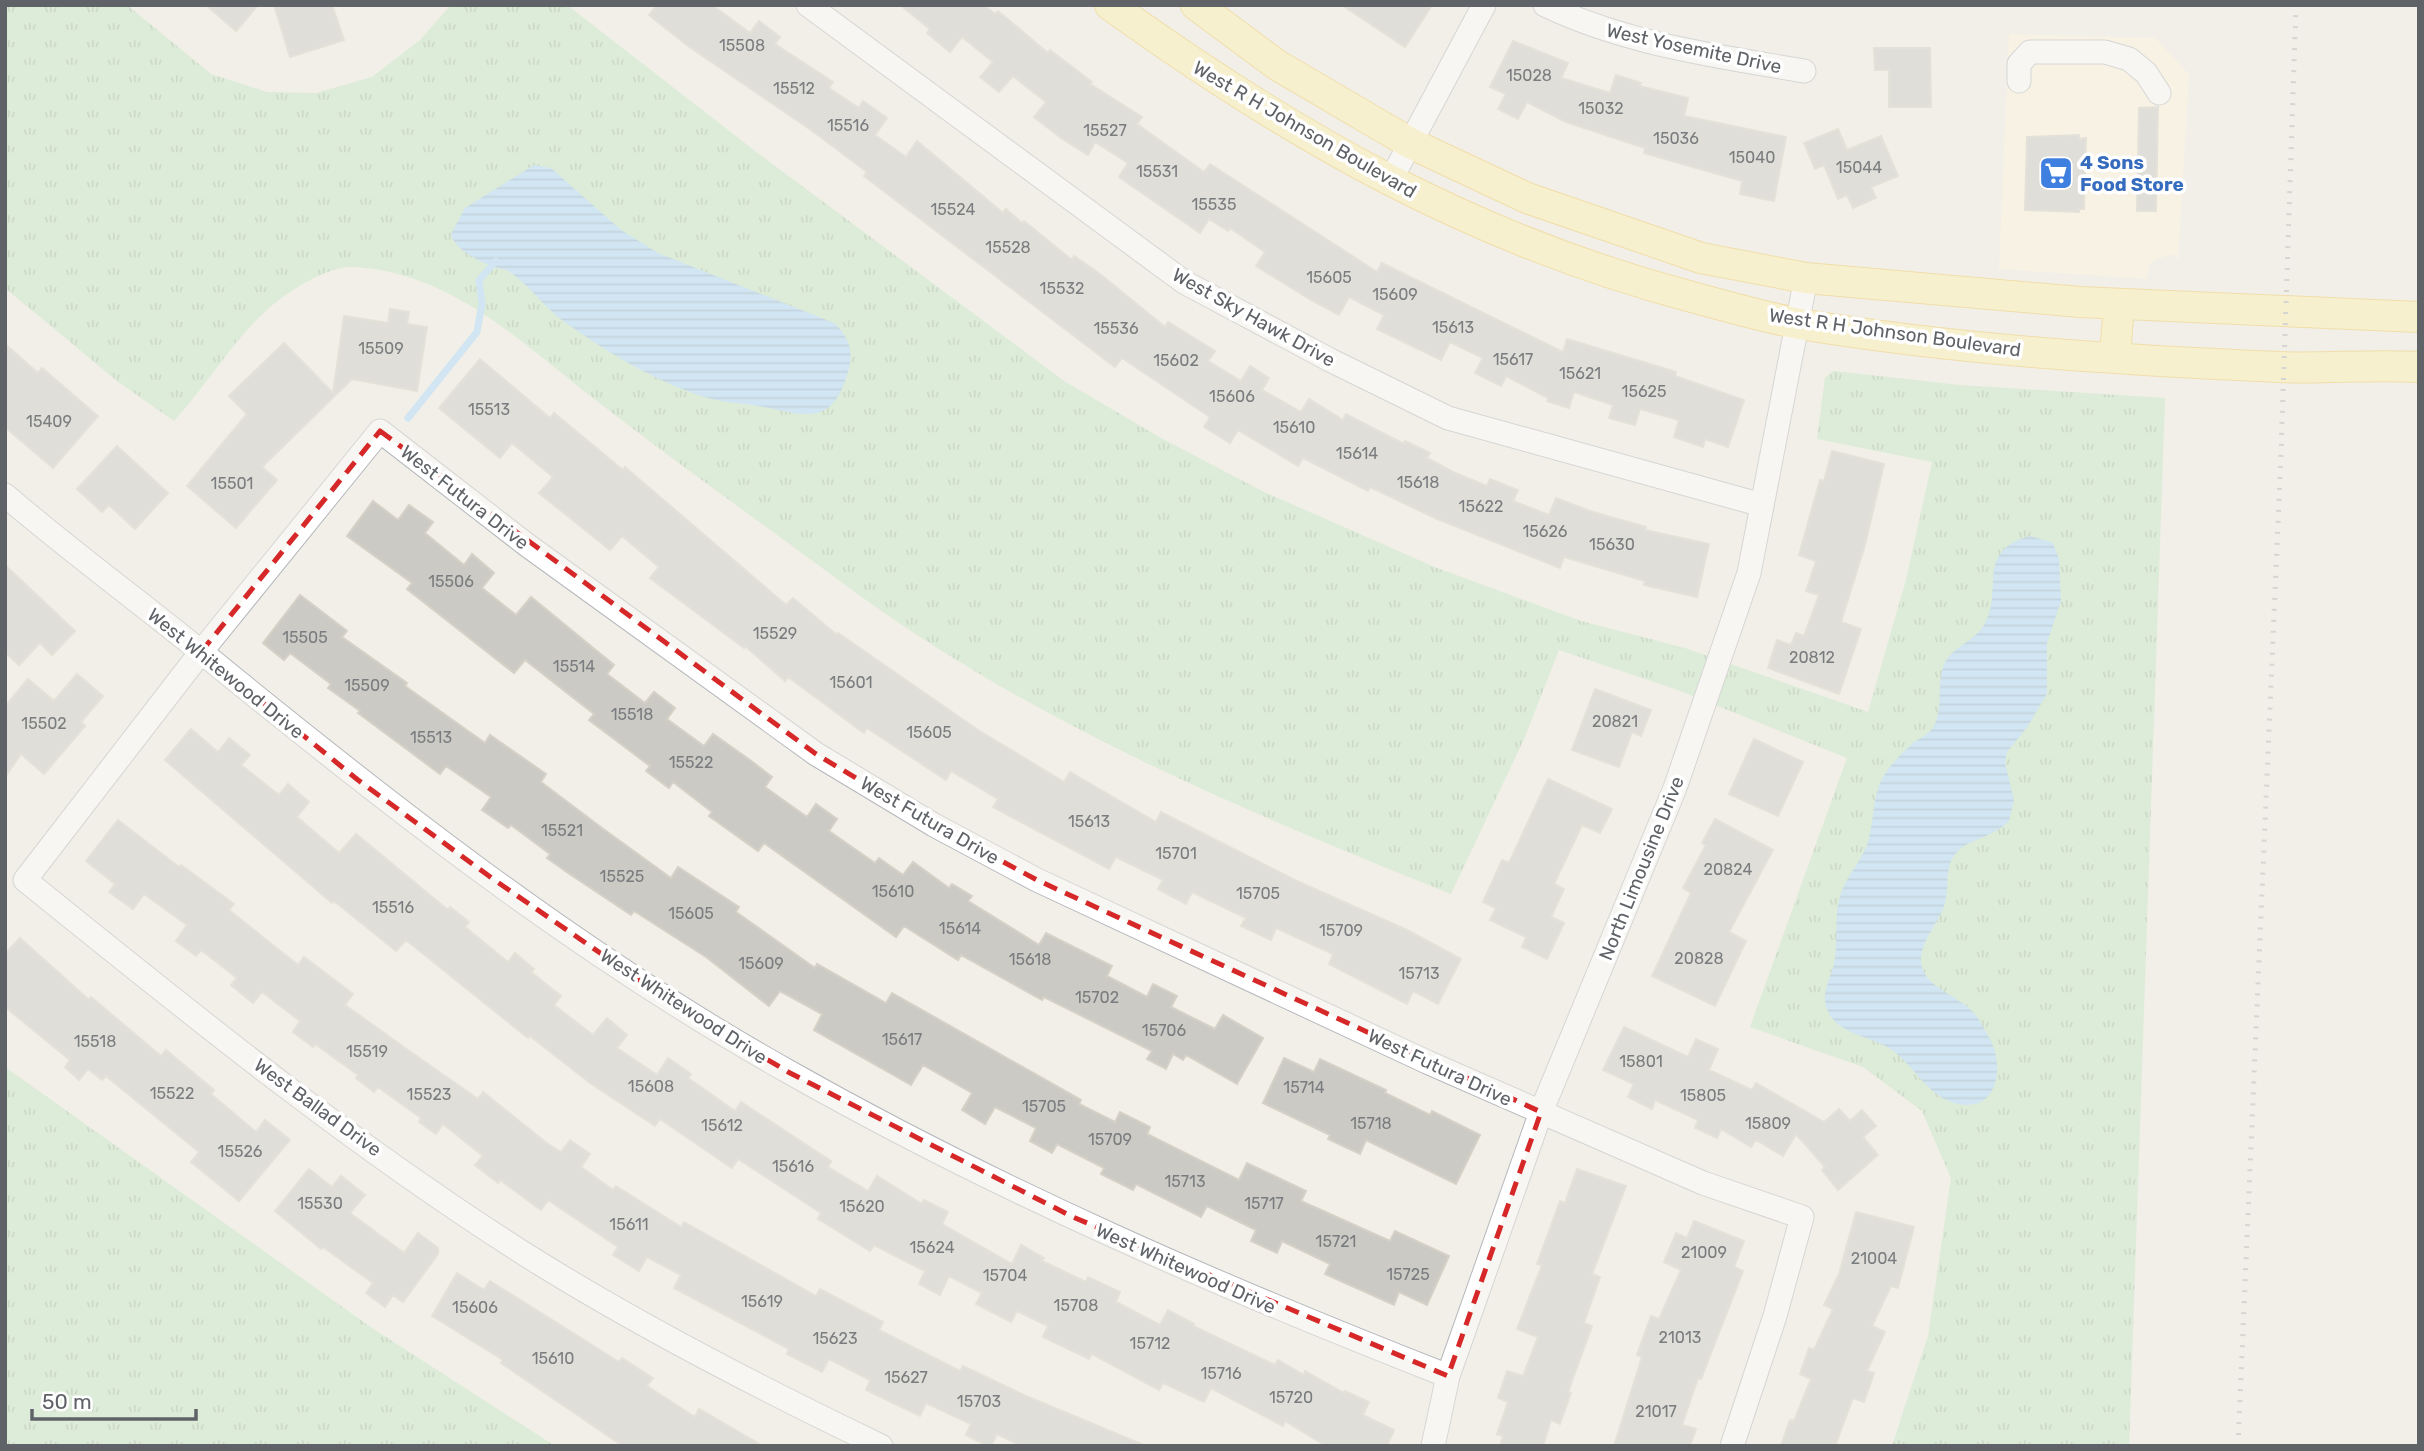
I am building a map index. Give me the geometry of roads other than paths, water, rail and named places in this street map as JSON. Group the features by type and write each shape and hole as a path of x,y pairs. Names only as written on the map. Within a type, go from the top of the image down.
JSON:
{"main road":[{"name":"West R H Johnson Boulevard","path":"1110,5 1174,52 1390,183 1490,229 1639,283 1798,323 1952,344 2283,367 2419,367"},
{"name":"West R H Johnson Boulevard","path":"1196,5 1277,65 1410,143 1527,198 1701,258 1806,278 2119,305 2419,317"},
{"path":"2115,356 2119,305"}],"street":[{"name":"West Sky Hawk Drive","path":"808,5 1184,282 1330,360 1448,418 1762,505"},
{"path":"1390,183 1484,5"},
{"name":"West Yosemite Drive","path":"1545,5 1583,23 1675,47 1804,71"},
{"path":"2019,81 2019,64 2030,52 2105,52 2138,64 2159,93"},
{"name":"North Limousine Drive","path":"1433,1446 1448,1376 1541,1112 1675,788 1749,573 1806,278"},
{"name":"West Futura Drive","path":"201,652 380,431 527,545 816,754 934,825 1037,880 1541,1112 1703,1184 1802,1217 1775,1316 1732,1446"},
{"name":"West Whitewood Drive","path":"5,495 358,780 494,879 677,1006 790,1073 1073,1217 1286,1312 1448,1376"},
{"name":"West Ballad Drive","path":"201,652 25,880 191,1014 418,1181 538,1262 659,1334 881,1446"}],"water":[{"path":"534,165 551,168 621,230 658,253 834,323 850,347 850,361 841,391 834,402 816,413 793,413 716,400 683,389 647,373 594,342 562,320 515,275 483,262 459,247 451,234 465,208"},
{"path":"2030,536 2053,543 2059,559 2061,601 2047,643 2047,694 2028,726 2007,752 2005,763 2014,800 2009,821 1963,847 1953,857 1945,903 1924,944 1921,958 1922,968 1932,983 1975,1014 1995,1052 1997,1065 1993,1089 1977,1104 1964,1105 1949,1101 1933,1091 1892,1050 1834,1021 1828,1012 1825,996 1834,964 1839,902 1844,887 1867,845 1881,781 1900,756 1934,726 1941,674 1946,660 1984,625 1990,612 1996,562 2002,552 2013,543"}],"waterway":[{"path":"408,418 477,332 482,304 479,280 496,261"}],"railway":[{"path":"2238,1446 2281,454 2296,5"}],"place":[{"name":"4 Sons Food Store","path":"2056,173"}]}
